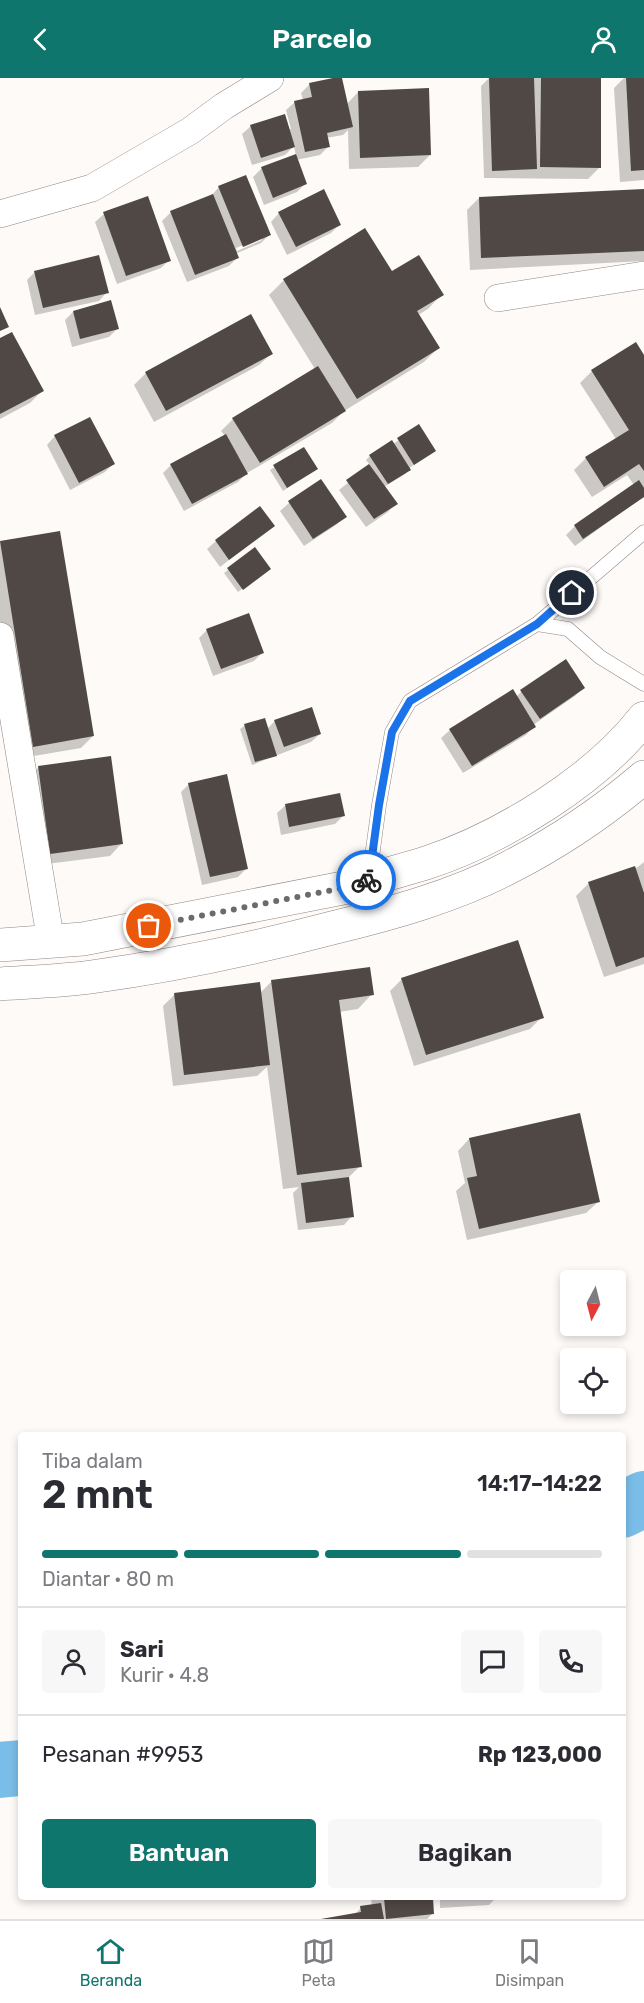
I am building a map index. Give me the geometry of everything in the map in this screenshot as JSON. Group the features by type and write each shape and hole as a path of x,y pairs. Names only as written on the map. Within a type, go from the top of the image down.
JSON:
{"street":[{"path":"0,214 92,188 190,131 224,106 270,78"},
{"path":"498,298 644,275"},
{"path":"0,636 51,942"},
{"path":"0,945 83,939 348,887 428,862 486,838 545,805 589,774 631,735 644,718"},
{"path":"0,984 90,977 248,950 386,915 506,869 573,832 617,801 644,777"}],"lane":[{"path":"369,879 392,732 410,701 537,624 644,532"},
{"path":"537,624 568,629 600,657 644,684"}],"building":[{"path":"342,78 353,127 327,133 330,147 305,152 294,101 312,97 309,83"},
{"path":"489,78 534,78 537,169 492,171"},
{"path":"541,78 601,78 601,168 540,167"},
{"path":"626,78 644,78 644,170 631,171"},
{"path":"429,88 431,155 360,158 358,91"},
{"path":"285,114 295,147 261,158 250,125"},
{"path":"296,154 307,184 273,198 261,167"},
{"path":"246,175 271,235 243,247 218,186"},
{"path":"324,189 341,225 296,247 278,212"},
{"path":"644,189 644,251 481,258 479,197"},
{"path":"213,194 239,258 195,275 170,211"},
{"path":"148,196 171,261 126,276 103,212"},
{"path":"365,228 392,271 419,255 444,295 417,311 440,348 357,399 283,279"},
{"path":"99,255 109,293 43,308 34,271"},
{"path":"111,300 119,329 80,339 73,311"},
{"path":"0,307 9,327 0,331"},
{"path":"251,314 273,354 166,411 145,372"},
{"path":"12,332 44,391 0,414 0,338"},
{"path":"636,342 644,355 644,471 639,464 604,487 585,457 629,430 591,370"},
{"path":"318,366 346,411 260,463 232,418"},
{"path":"90,417 115,464 79,483 54,435"},
{"path":"419,424 436,451 414,465 397,438"},
{"path":"226,434 248,474 192,504 170,464"},
{"path":"392,440 411,470 388,484 369,455"},
{"path":"304,447 318,469 287,488 273,465"},
{"path":"369,464 398,504 374,519 346,480"},
{"path":"321,479 347,517 313,539 288,501"},
{"path":"639,480 644,488 644,497 583,539 574,525"},
{"path":"260,506 275,526 229,560 215,540"},
{"path":"60,531 94,736 33,747 0,541"},
{"path":"255,547 271,569 243,590 227,568"},
{"path":"249,613 264,653 221,669 206,629"},
{"path":"566,659 585,688 540,719 520,690"},
{"path":"513,689 536,727 472,766 449,729"},
{"path":"312,707 321,734 284,747 274,720"},
{"path":"265,718 277,756 255,762 244,724"},
{"path":"111,756 123,844 50,854 38,766"},
{"path":"227,774 248,869 210,877 188,783"},
{"path":"340,793 345,816 289,827 285,804"},
{"path":"635,866 644,893 644,957 616,967 588,882"},
{"path":"518,940 544,1018 426,1055 401,978"},
{"path":"370,967 374,995 339,1000 362,1167 297,1175 271,980"},
{"path":"260,982 270,1065 184,1075 174,993"},
{"path":"580,1113 600,1202 479,1229 467,1178 477,1176 469,1138"},
{"path":"349,1177 354,1217 306,1223 301,1183"},
{"path":"384,1900 433,1900 434,1914 386,1919"},
{"path":"381,1903 384,1919 321,1919 361,1912 360,1906"}],"waterway":[{"path":"626,1508 644,1499"},
{"path":"0,1770 18,1768"}],"way so far":[{"path":"149,926 348,887 366,880"}],"route":[{"path":"366,880 369,879 392,732 410,701 537,624 572,593"}]}
